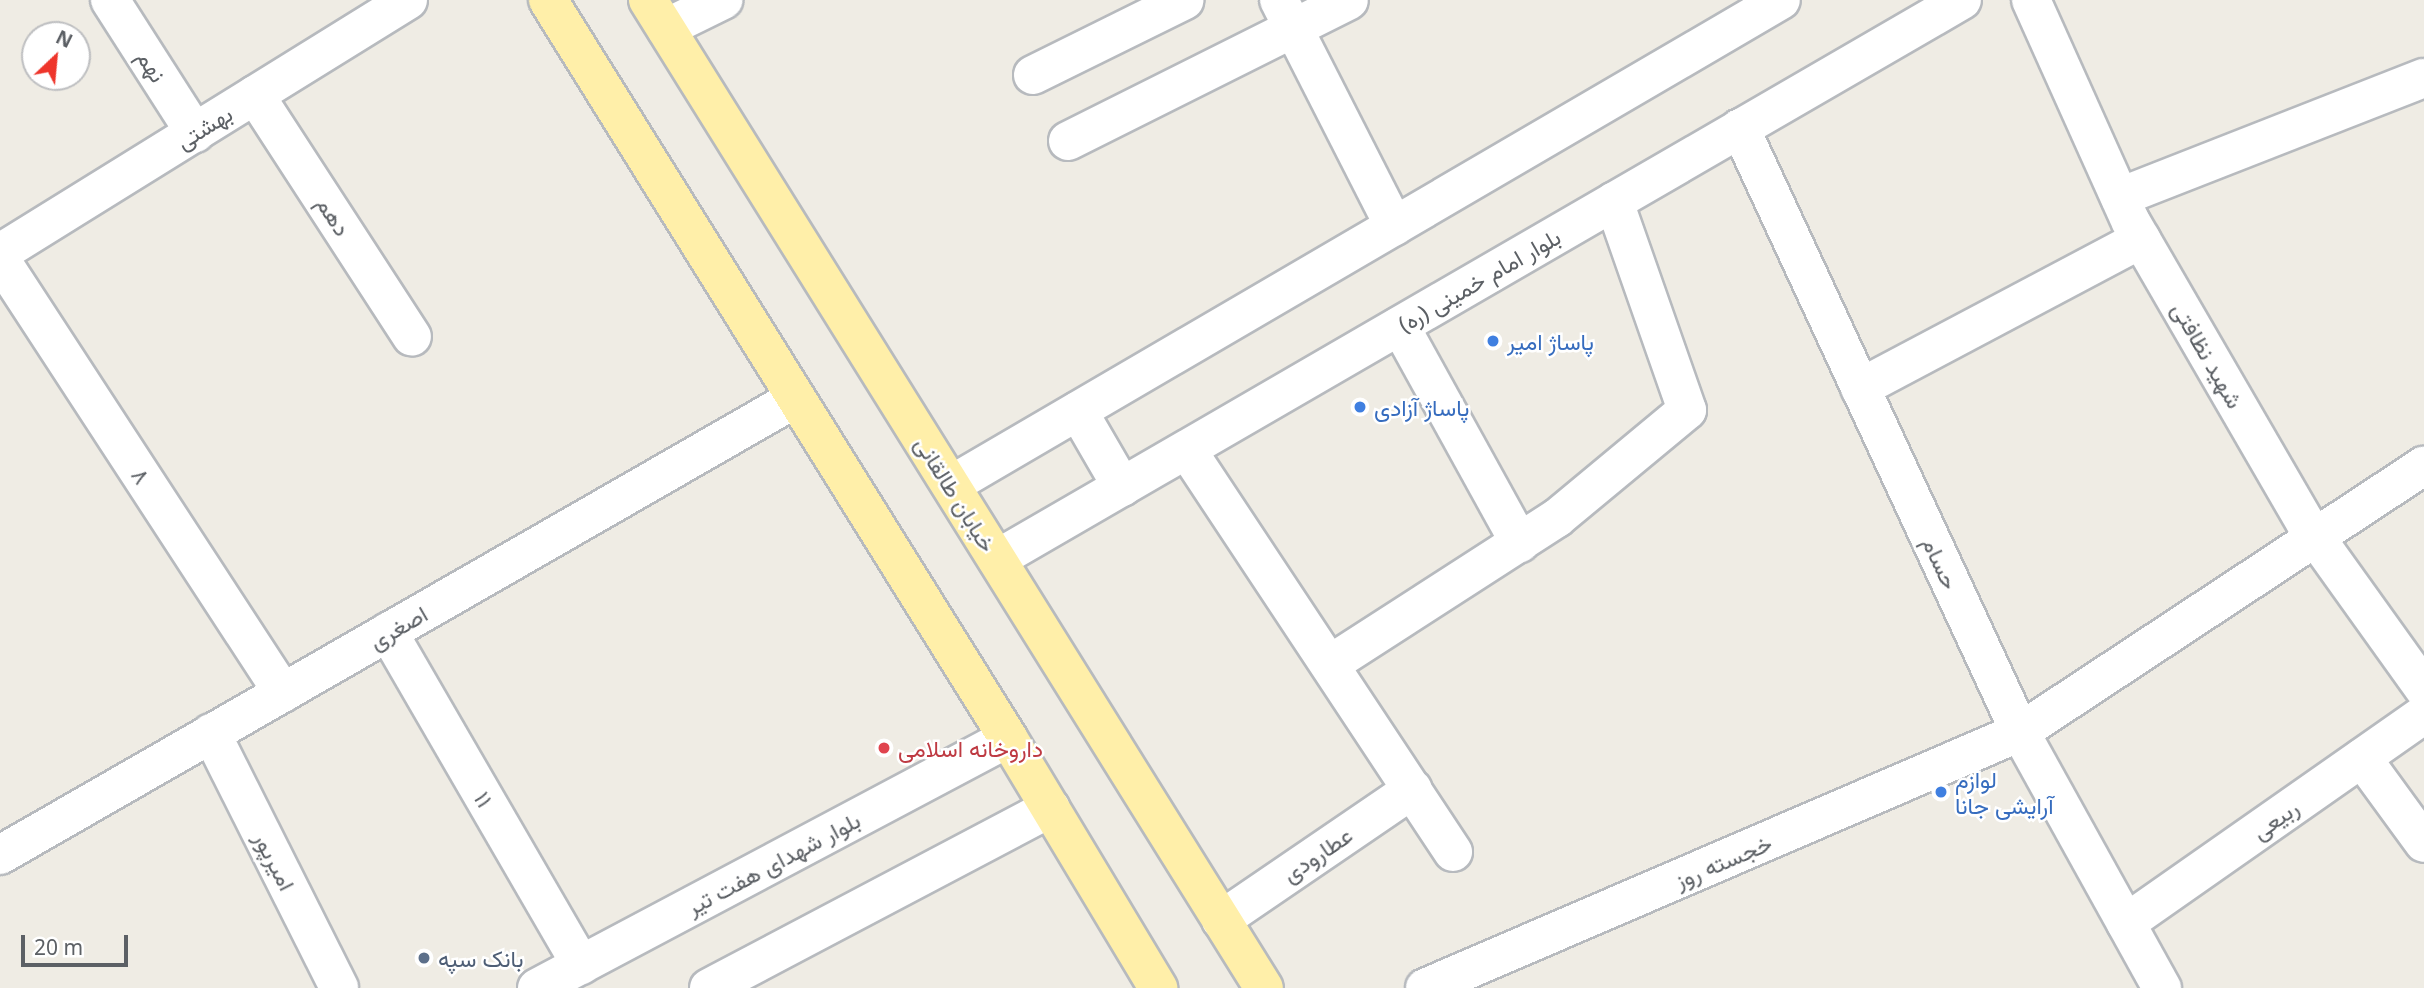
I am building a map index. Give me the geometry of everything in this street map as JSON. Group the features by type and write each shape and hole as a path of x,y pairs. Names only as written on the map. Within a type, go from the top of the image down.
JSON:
{"main road":[{"path":"548,0 1008,738 1158,988"},
{"name":"خیابان طالقانی","path":"657,14 1264,988"}],"street":[{"name":"نهم","path":"110,0 195,133"},
{"name":"بهشتی","path":"0,253 408,0"},
{"path":"657,14 723,0"},
{"path":"1033,75 1185,0"},
{"path":"1068,141 1287,15 1349,0"},
{"path":"951,485 1781,0"},
{"name":"بلوار امام خمینی (ره)","path":"997,559 1962,0"},
{"name":"شهید نظافتی","path":"2031,0 2141,239 2317,538 2424,689"},
{"path":"1287,15 1394,226"},
{"path":"2120,197 2424,78"},
{"name":"دهم","path":"256,95 412,337"},
{"name":"حسام","path":"1741,128 2020,732 2162,988"},
{"path":"1332,663 1520,543 1687,410 1614,201"},
{"path":"1860,388 2141,239"},
{"name":"۸","path":"0,259 283,693"},
{"path":"1400,326 1520,543"},
{"name":"اصغری","path":"0,855 796,398"},
{"path":"1077,411 1122,487"},
{"path":"1187,450 1332,663 1453,852"},
{"name":"خجسته روز","path":"1425,988 2020,732 2424,466"},
{"name":"۱۱","path":"388,632 580,965"},
{"name":"ربیعی","path":"2126,923 2424,714"},
{"name":"امیرپور","path":"211,733 339,988"},
{"name":"بلوار شهدای هفت تیر","path":"537,988 1008,738"},
{"path":"2362,758 2424,843"},
{"name":"عطارودی","path":"1222,919 1413,789"},
{"path":"709,988 1051,808"}],"place":[{"name":"پاساژ امیر","path":"1493,341"},
{"name":"پاساژ آزادی","path":"1360,407"},
{"name":"داروخانه اسلامی","path":"884,748"},
{"name":"لوازم آرایشی جانا","path":"1941,792"},
{"name":"بانک سپه","path":"424,958"}]}
